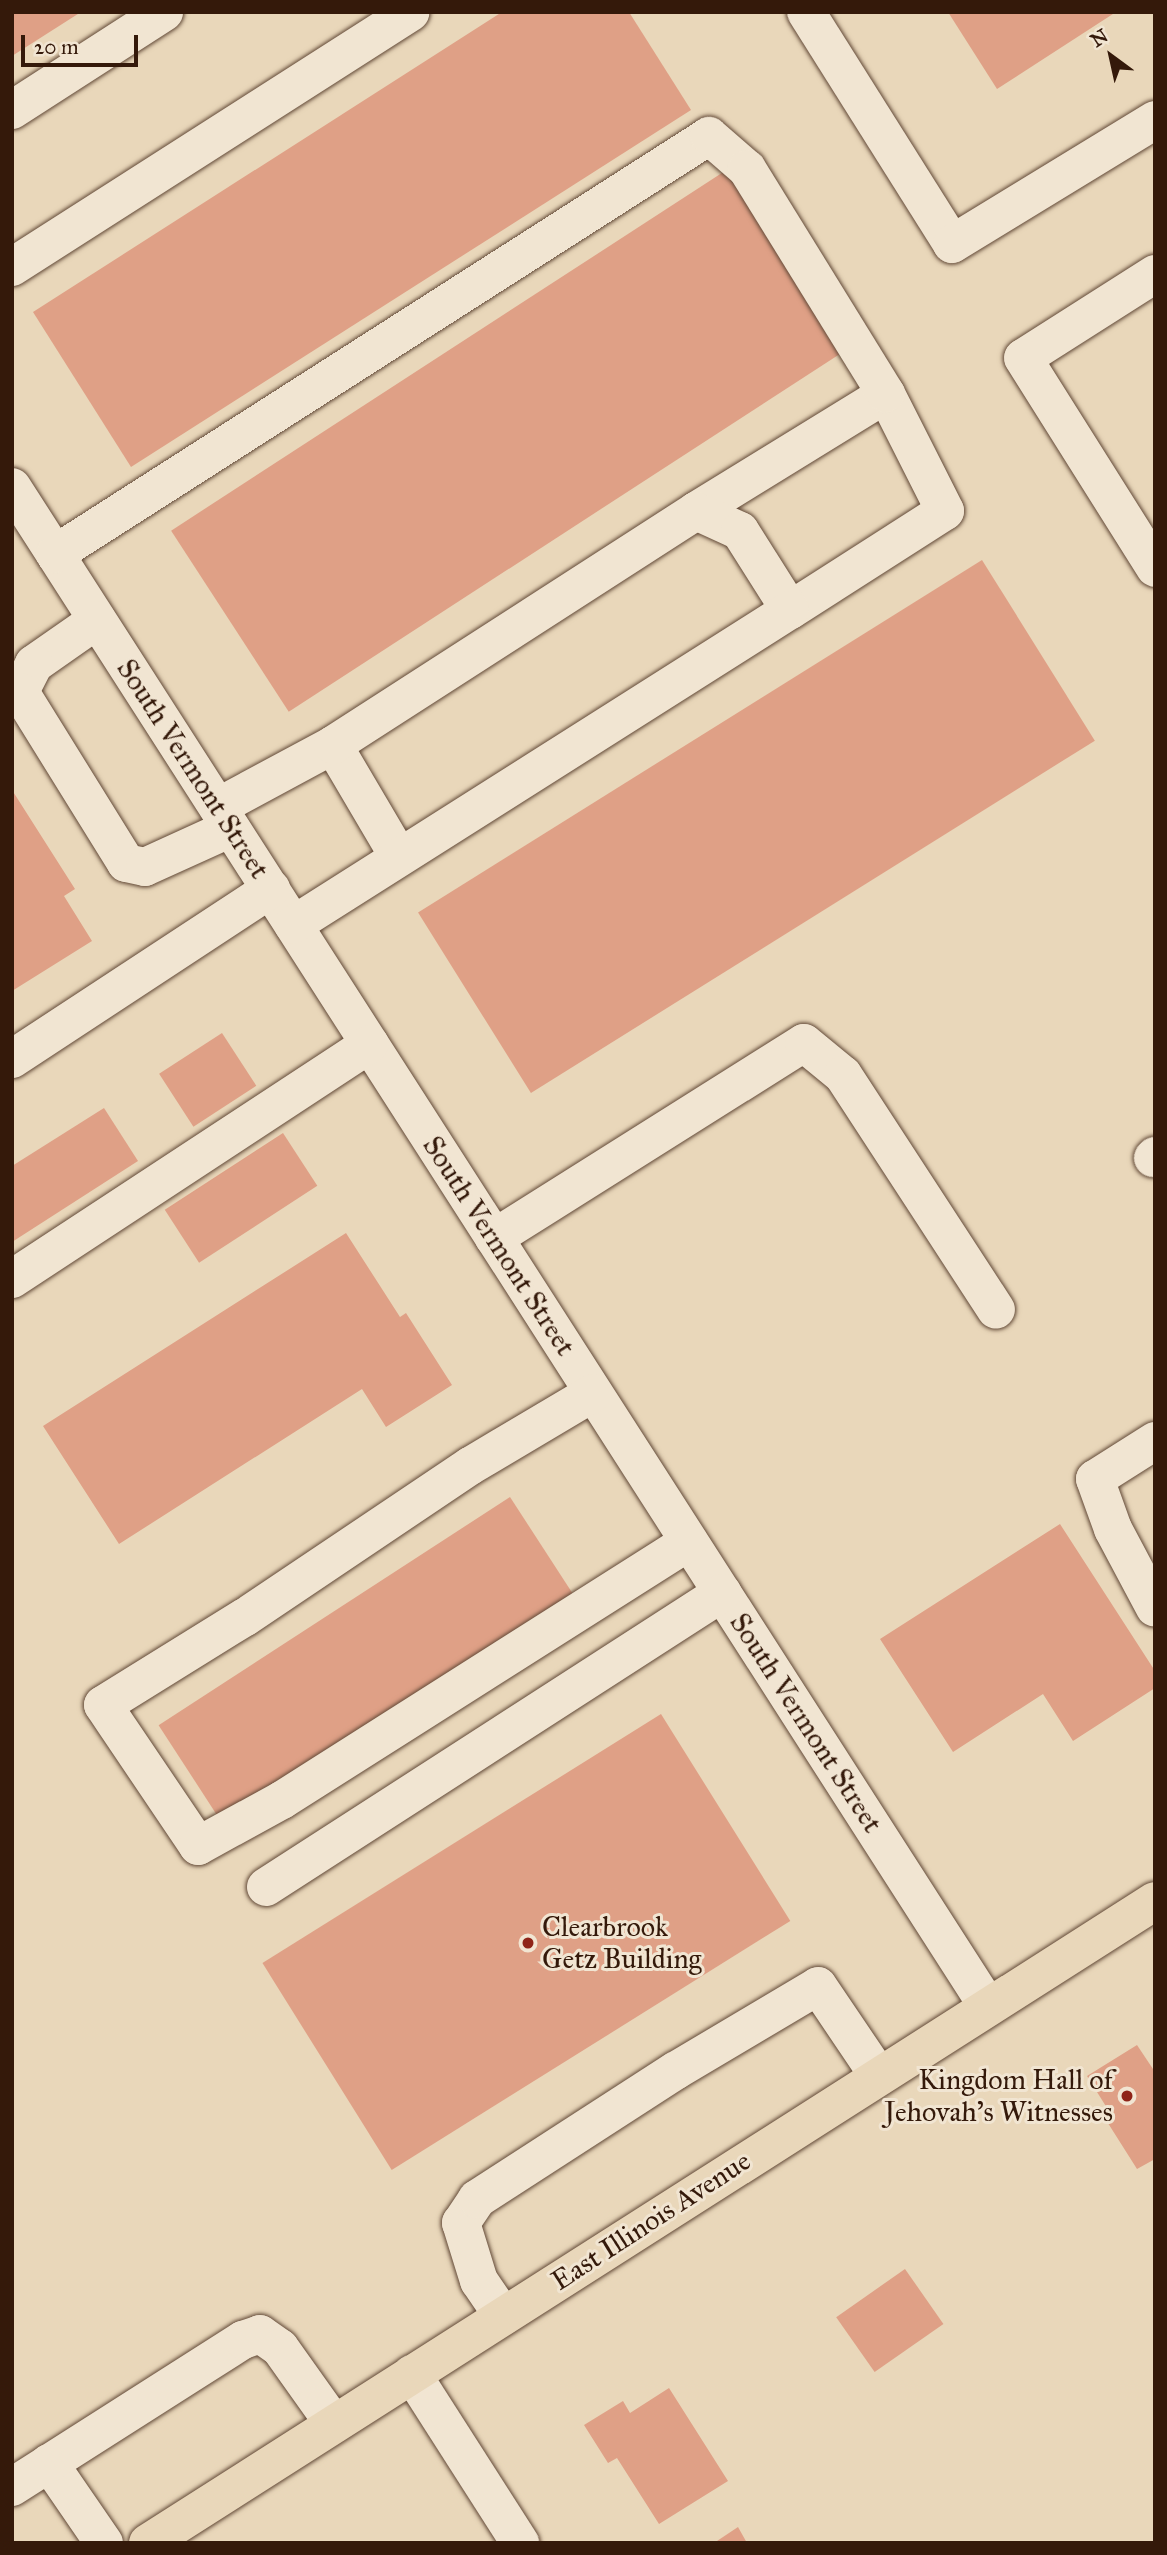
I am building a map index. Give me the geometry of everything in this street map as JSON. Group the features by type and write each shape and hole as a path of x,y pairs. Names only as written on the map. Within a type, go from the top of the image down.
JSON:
{"main road":[{"name":"East Illinois Avenue","path":"148,2543 987,2005 1155,1901"}],"street":[{"path":"12,110 164,12"},
{"path":"12,267 410,12"},
{"path":"806,12 952,244 1155,120"},
{"path":"55,554 709,136 747,169 886,394 945,510 293,925"},
{"path":"1155,274 1023,358 1155,568"},
{"path":"97,620 34,664 20,692 126,863 145,867 696,511 886,394"},
{"name":"South Vermont Street","path":"12,487 987,2005"},
{"path":"696,511 740,531 790,610"},
{"path":"333,745 399,857"},
{"path":"12,1059 271,889"},
{"path":"494,1238 804,1042 843,1075 996,1310"},
{"path":"12,1279 370,1044"},
{"path":"593,1393 470,1466 244,1618 103,1705 198,1846 282,1800 689,1542"},
{"path":"1155,1441 1095,1479 1113,1529 1155,1608"},
{"path":"266,1887 722,1593"},
{"path":"502,2316 479,2281 461,2223 478,2199 675,2071 818,1986 878,2075"},
{"path":"12,2487 243,2340 260,2334 280,2348 334,2424"},
{"path":"412,2374 520,2543"},
{"path":"49,2463 104,2543"}],"building":[{"path":"12,12 81,12 12,56"},
{"path":"502,12 629,12 691,110 131,467 33,312"},
{"path":"948,12 1116,12 997,89"},
{"path":"728,169 846,350 289,712 171,531"},
{"path":"982,560 1095,741 531,1093 418,912"},
{"path":"12,790 75,889 64,896 92,941 12,991"},
{"path":"222,1033 256,1086 193,1127 159,1074"},
{"path":"104,1108 138,1161 12,1242 12,1166"},
{"path":"283,1133 317,1186 199,1263 165,1210"},
{"path":"346,1233 400,1317 406,1313 452,1385 386,1427 362,1389 119,1544 43,1426"},
{"path":"510,1497 574,1596 223,1824 159,1725"},
{"path":"1060,1524 1155,1671 1155,1688 1073,1741 1043,1694 953,1752 880,1639"},
{"name":"Clearbrook Getz Building","path":"661,1714 790,1921 392,2170 262,1963"},
{"name":"Kingdom Hall of Jehovah's Witnesses","path":"1137,2045 1155,2072 1155,2159 1137,2169 1106,2120 1112,2116 1087,2076"},
{"path":"905,2269 943,2324 875,2372 836,2317"},
{"path":"669,2388 728,2481 659,2524 617,2458 608,2463 584,2425 623,2401 630,2413"},
{"path":"738,2527 747,2543 714,2543"}],"place":[{"name":"Clearbrook Getz Building","path":"528,1943"},
{"name":"Kingdom Hall of Jehovah's Witnesses","path":"1127,2096"}]}
